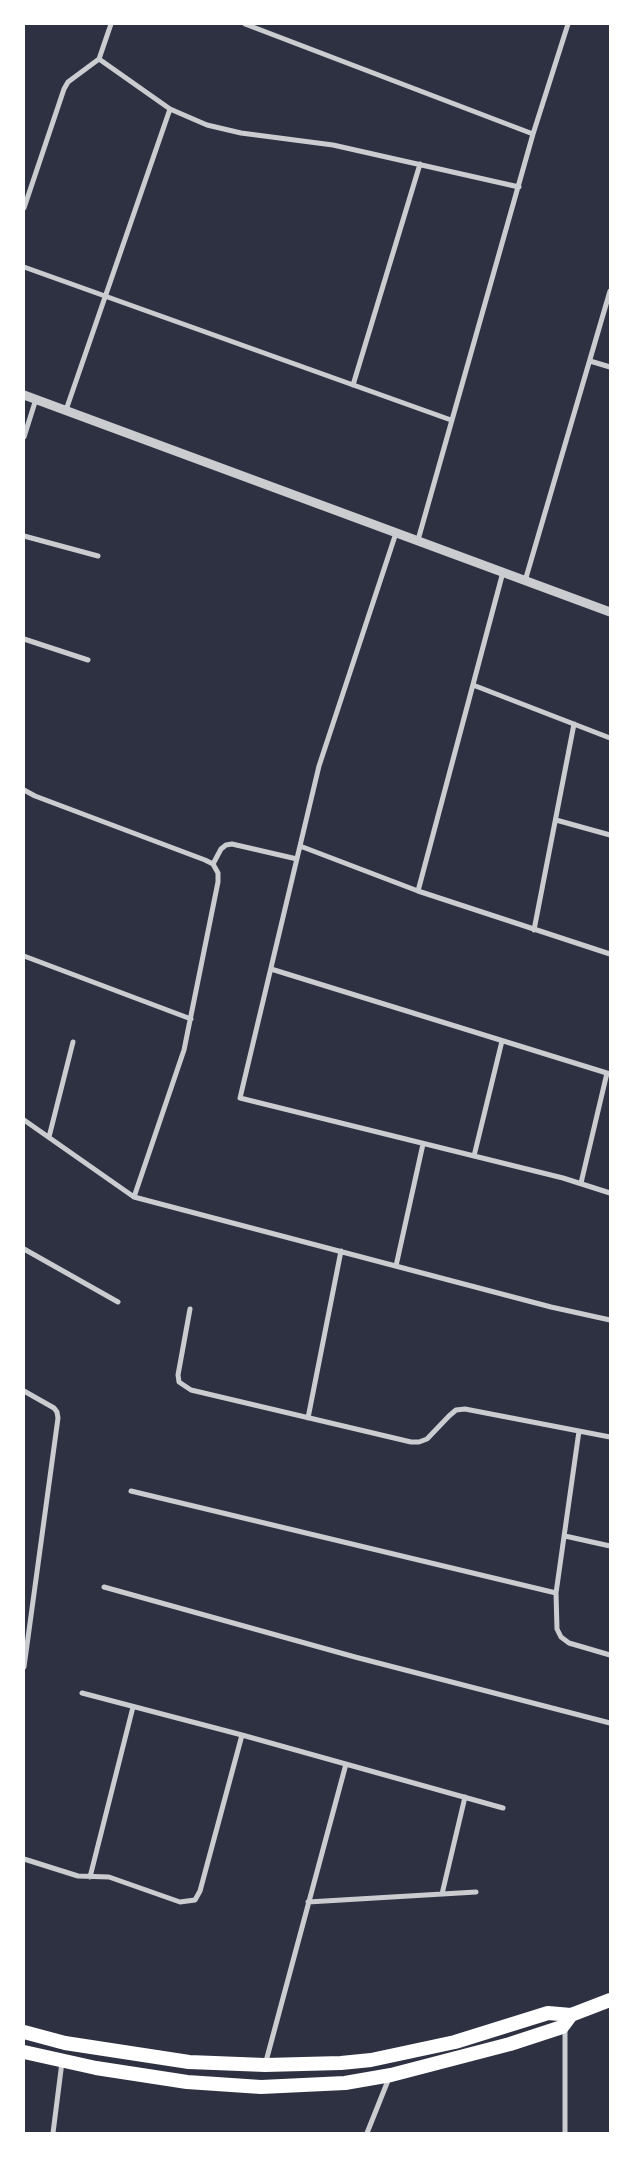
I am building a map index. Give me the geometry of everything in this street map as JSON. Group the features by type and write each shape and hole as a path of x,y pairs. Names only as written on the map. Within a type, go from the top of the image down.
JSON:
{"highway":[{"path":"24,2052 62,2062 187,2082 261,2087 345,2083 391,2075 510,2044 610,2000"},
{"path":"24,2032 128,2054 188,2062 265,2065 341,2064 371,2060 455,2042 548,2013 568,2020"}],"street":[{"path":"24,208 64,89 68,82 98,59 111,24"},
{"path":"245,24 533,134"},
{"path":"418,540 533,134 568,24"},
{"path":"98,59 170,109 207,124 241,133 334,145 519,187"},
{"path":"66,410 107,296 170,109"},
{"path":"353,385 420,164"},
{"path":"24,267 451,420"},
{"path":"525,580 610,291"},
{"path":"590,361 610,367"},
{"path":"24,394 610,612"},
{"path":"24,438 36,399"},
{"path":"396,533 319,766 240,1098 581,1183 610,1192"},
{"path":"24,536 98,556"},
{"path":"418,891 503,572"},
{"path":"24,639 88,660"},
{"path":"473,686 610,738"},
{"path":"534,930 574,724"},
{"path":"24,790 35,796 213,864 218,873 218,882 184,1050 134,1197"},
{"path":"556,820 610,835"},
{"path":"213,864 221,849 226,845 232,844 297,859"},
{"path":"300,846 418,891 610,954"},
{"path":"24,956 191,1018"},
{"path":"271,969 609,1073 581,1183"},
{"path":"474,1156 502,1041"},
{"path":"49,1137 73,1042"},
{"path":"24,1120 134,1197 551,1308 610,1320"},
{"path":"396,1266 423,1144"},
{"path":"24,1249 118,1302"},
{"path":"308,1418 341,1251"},
{"path":"190,1309 178,1375 179,1382 184,1387 411,1442 427,1439 456,1410 465,1410 610,1437"},
{"path":"24,1391 54,1408 58,1418 24,1667"},
{"path":"579,1431 556,1593 557,1629 561,1637 569,1643 610,1655"},
{"path":"131,1491 556,1593"},
{"path":"565,1536 610,1546"},
{"path":"104,1587 355,1656 610,1722"},
{"path":"82,1694 242,1735 504,1808"},
{"path":"90,1877 133,1706"},
{"path":"24,1859 90,1877 109,1877 180,1902 195,1900 200,1891 242,1735"},
{"path":"265,2065 346,1764"},
{"path":"442,1894 465,1797"},
{"path":"308,1902 476,1892"},
{"path":"565,2133 568,2020"},
{"path":"53,2133 62,2062"},
{"path":"367,2133 391,2075"}]}
